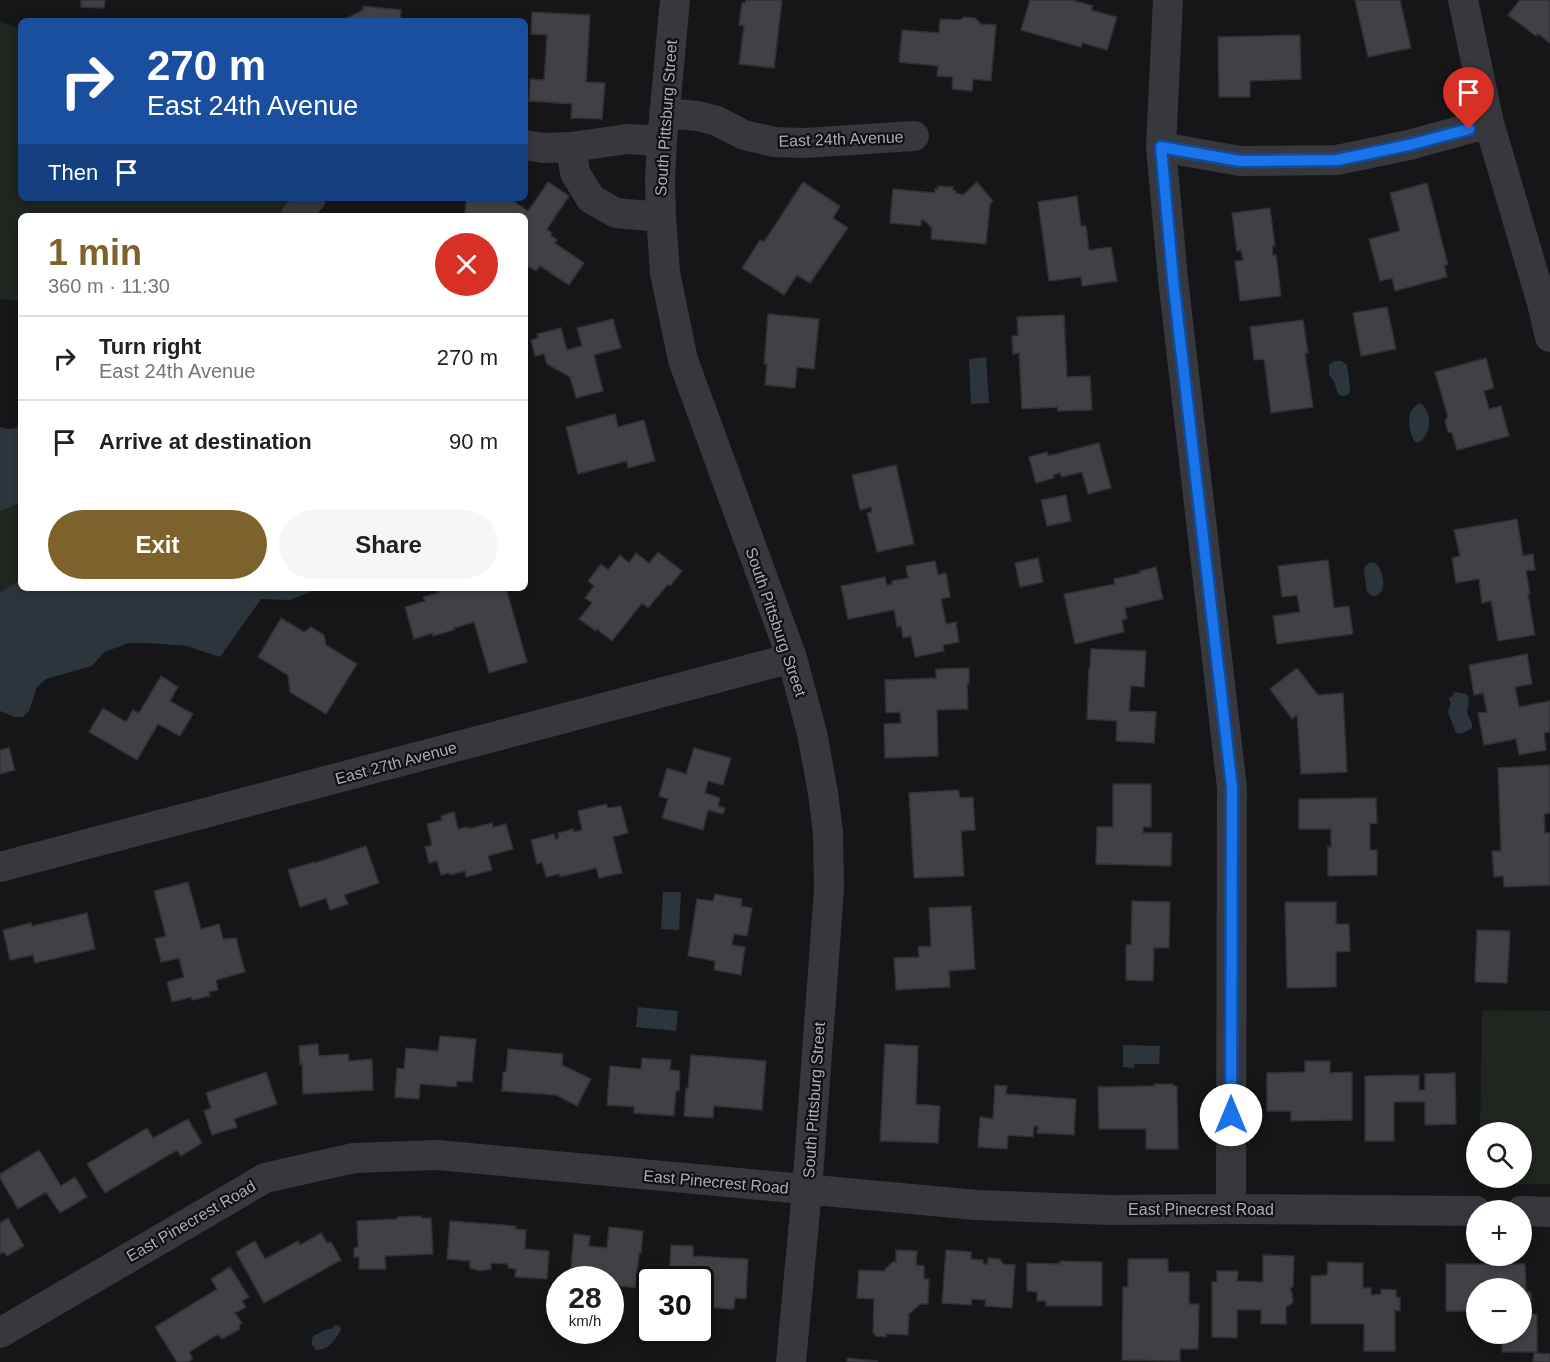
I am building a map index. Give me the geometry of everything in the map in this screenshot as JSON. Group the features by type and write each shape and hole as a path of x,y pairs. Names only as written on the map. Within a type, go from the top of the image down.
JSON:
{"street":[{"name":"South Pittsburg Street","path":"675,0 663,127 660,217 665,273 683,360 792,658 812,733 828,834 829,889 807,1190 790,1362"},
{"path":"1168,0 1161,147 1173,279 1232,788 1231,1209"},
{"path":"1463,0 1489,123 1546,302 1550,337"},
{"name":"East 24th Avenue","path":"528,145 544,148 570,147 628,140 698,116 717,121 744,135 774,142 805,143 914,136"},
{"path":"1161,147 1240,161 1337,160 1409,145 1489,123"},
{"path":"570,147 575,173 591,199 616,213 660,217"},
{"path":"298,213 308,201"},
{"name":"East 27th Avenue","path":"0,867 792,658"},
{"name":"East Pinecrest Road","path":"0,1333 266,1178 354,1158 436,1155 976,1205 1111,1210 1466,1211"},
{"path":"1532,1211 1550,1212"}],"shaded area":[{"path":"0,21 18,29 18,201 293,201 281,213 18,213 18,301 0,299"},
{"path":"986,357 989,403 971,404 969,359"},
{"path":"1334,361 1341,361 1347,365 1350,388 1349,394 1345,396 1340,395 1337,391 1329,374 1329,365"},
{"path":"1420,403 1427,412 1429,423 1426,435 1418,443 1412,436 1409,420 1412,410"},
{"path":"0,427 18,428 18,503 0,512"},
{"path":"18,503 18,581 0,593 0,512"},
{"path":"1370,562 1376,563 1383,577 1381,592 1372,596 1367,592 1364,571 1365,566"},
{"path":"18,581 18,591 310,591 290,600 261,599 220,657 187,646 148,643 129,643 104,652 92,666 46,679 37,687 29,711 23,717 15,717 0,711 0,593"},
{"path":"1454,692 1466,694 1469,697 1467,712 1472,728 1461,734 1456,733 1448,712 1451,702 1449,697 1452,697"},
{"path":"663,892 681,892 679,930 661,929"},
{"path":"638,1007 678,1011 676,1031 636,1027"},
{"path":"1482,1010 1550,1011 1550,1184 1532,1184 1532,1122 1480,1122"},
{"path":"1123,1045 1160,1046 1159,1064 1134,1064 1134,1068 1123,1067"},
{"path":"335,1325 340,1326 341,1330 334,1341 321,1350 316,1350 312,1343 313,1336 332,1329"}],"building":[{"path":"81,0 105,0 104,8 81,7"},
{"path":"746,0 782,0 774,68 739,64 744,26 739,25 742,3"},
{"path":"1030,0 1072,0 1093,6 1091,10 1117,17 1107,50 1083,43 1081,47 1021,30"},
{"path":"1355,0 1400,0 1411,48 1368,57"},
{"path":"1520,0 1550,0 1550,43 1538,34 1536,36 1508,15"},
{"path":"363,6 401,10 400,18 347,18 363,10"},
{"path":"532,12 590,15 586,82 605,83 602,119 571,118 572,104 529,101 530,79 544,80 547,35 531,34"},
{"path":"964,17 975,18 981,24 996,25 991,81 973,79 972,91 952,89 953,77 937,76 938,66 899,62 902,30 939,33 940,19 960,20"},
{"path":"1300,35 1301,79 1250,81 1250,97 1219,97 1218,37"},
{"path":"548,182 569,196 547,229 552,233 550,235 557,240 555,243 584,263 569,285 540,266 536,271 528,268 528,213 465,213 466,201 513,201 528,211"},
{"path":"803,182 840,206 833,218 848,228 810,283 797,275 784,295 742,268 760,240 764,242"},
{"path":"977,182 993,201 990,204 986,244 931,239 932,228 924,220 921,220 921,226 890,223 893,189 935,193 938,186 953,187 956,193 963,195"},
{"path":"1427,183 1448,265 1444,265 1447,277 1395,291 1392,278 1380,281 1369,239 1400,231 1390,193"},
{"path":"1077,196 1081,226 1086,226 1089,250 1111,247 1117,281 1082,286 1081,277 1049,281 1038,202"},
{"path":"1270,208 1275,246 1272,246 1273,255 1276,255 1281,296 1240,301 1235,261 1243,260 1241,250 1237,251 1232,213"},
{"path":"1387,307 1396,349 1361,356 1353,313"},
{"path":"768,314 819,319 814,369 797,367 795,388 765,385 767,364 764,364"},
{"path":"1064,315 1067,377 1090,376 1092,410 1058,411 1057,407 1022,409 1019,353 1013,354 1012,336 1018,336 1017,317"},
{"path":"613,319 621,348 594,355 603,391 576,398 570,377 547,364 544,354 535,356 531,340 538,338 537,334 561,328 567,350 582,346 577,328"},
{"path":"1303,320 1313,407 1271,413 1264,359 1254,360 1250,327"},
{"path":"1486,358 1494,388 1484,391 1489,409 1501,406 1509,436 1457,450 1452,433 1448,432 1445,421 1448,417 1435,372"},
{"path":"615,414 618,427 644,420 655,461 628,468 627,461 578,474 566,427"},
{"path":"1099,443 1111,488 1088,494 1082,472 1062,477 1060,473 1053,475 1054,478 1036,483 1029,457 1047,452 1048,456"},
{"path":"896,465 914,544 877,552 867,513 872,512 871,507 860,510 852,475"},
{"path":"1066,495 1071,521 1047,526 1041,500"},
{"path":"1517,519 1523,556 1533,554 1535,570 1526,571 1535,635 1498,641 1491,601 1482,603 1479,579 1456,583 1452,558 1460,556 1454,530"},
{"path":"658,552 682,571 648,608 642,603 612,641 579,619 592,603 585,598 594,586 588,581 601,564 608,570 620,555 629,563 636,553 649,563"},
{"path":"1038,558 1043,582 1020,587 1015,563"},
{"path":"1328,560 1334,608 1349,606 1353,634 1277,644 1273,616 1300,612 1297,595 1282,597 1278,566"},
{"path":"935,561 938,575 946,573 950,597 941,599 946,624 956,622 959,642 943,645 944,651 915,657 911,636 903,638 901,626 897,627 894,610 848,619 841,586 885,577 887,586 892,584 892,581 908,578 906,566"},
{"path":"1156,567 1163,599 1125,608 1127,619 1122,620 1124,632 1075,644 1064,594 1115,584 1114,579"},
{"path":"438,591 507,591 527,662 489,673 474,622 433,636 433,633 414,639 405,607 425,601 423,597 438,593"},
{"path":"281,618 304,632 311,627 324,635 326,645 357,664 326,714 290,692 288,675 258,657"},
{"path":"1091,649 1146,651 1144,687 1131,686 1129,711 1156,712 1154,743 1116,741 1117,721 1087,719"},
{"path":"1527,654 1532,684 1515,687 1519,707 1550,701 1550,732 1544,733 1546,750 1519,755 1516,739 1484,745 1478,713 1487,712 1483,693 1474,695 1469,665"},
{"path":"969,668 968,709 937,710 938,756 885,758 884,724 901,723 900,712 886,713 885,680 936,678 936,669"},
{"path":"1297,668 1318,695 1343,693 1347,772 1301,774 1297,715 1292,719 1270,689"},
{"path":"161,676 178,687 170,701 193,714 180,736 158,724 137,760 89,732 103,708 126,722 133,710 139,713"},
{"path":"9,748 15,770 0,774 0,750"},
{"path":"694,748 731,758 723,785 708,781 705,793 720,798 718,806 725,808 723,814 708,810 703,830 662,818 668,799 659,796 667,768 686,774"},
{"path":"1550,765 1550,813 1544,814 1545,833 1550,833 1550,885 1504,887 1503,876 1494,877 1492,851 1501,851 1498,768"},
{"path":"1113,784 1151,784 1151,827 1143,827 1143,833 1172,833 1171,866 1096,864 1097,827 1113,827"},
{"path":"958,790 960,798 973,797 975,830 961,831 964,876 914,878 909,793"},
{"path":"1376,798 1377,824 1370,823 1370,850 1377,850 1377,875 1328,876 1328,846 1331,847 1331,829 1299,829 1299,799"},
{"path":"606,804 608,808 621,806 628,833 613,837 622,873 599,878 596,868 560,877 560,874 546,877 542,862 537,864 531,840 554,834 555,839 559,838 558,833 573,829 573,832 582,830 578,811"},
{"path":"454,812 458,829 492,823 493,827 506,824 513,849 488,856 492,870 466,877 465,871 441,875 437,861 429,863 425,847 432,845 427,824 442,820 441,816"},
{"path":"366,846 379,883 344,895 348,904 330,910 326,898 300,907 288,870"},
{"path":"188,882 201,929 219,924 223,939 236,938 245,972 216,980 218,990 209,992 210,996 192,1000 191,997 172,1002 167,982 184,977 179,958 161,962 155,939 166,936 154,891"},
{"path":"715,894 742,899 741,906 752,908 747,936 734,934 732,945 745,947 741,975 714,970 715,961 688,956 697,899 713,901"},
{"path":"1132,901 1170,902 1169,948 1154,948 1153,981 1126,980 1126,945 1131,945"},
{"path":"1285,902 1336,902 1336,924 1349,924 1350,951 1336,952 1336,987 1287,988"},
{"path":"971,906 975,969 949,971 950,987 896,990 894,958 919,957 918,947 931,946 929,908"},
{"path":"87,913 95,949 35,963 33,955 10,960 3,930 31,923 32,926"},
{"path":"1477,930 1510,931 1507,983 1475,982"},
{"path":"440,1036 476,1039 472,1082 457,1081 456,1087 420,1084 419,1099 395,1097 397,1068 404,1069 406,1048 438,1051"},
{"path":"318,1044 319,1056 348,1054 349,1061 372,1059 373,1090 303,1094 299,1046"},
{"path":"885,1044 918,1046 916,1104 940,1106 938,1143 880,1141"},
{"path":"508,1049 563,1054 562,1065 591,1079 577,1106 556,1095 502,1091"},
{"path":"691,1055 766,1061 762,1110 714,1106 713,1118 684,1116"},
{"path":"642,1058 671,1060 670,1070 680,1071 674,1116 634,1113 634,1107 607,1105 610,1066 641,1069"},
{"path":"1305,1061 1330,1061 1330,1073 1352,1072 1352,1120 1291,1121 1291,1111 1267,1111 1267,1073 1305,1072"},
{"path":"266,1072 277,1104 234,1119 237,1127 212,1135 204,1111 211,1108 206,1093"},
{"path":"1455,1073 1456,1124 1425,1125 1425,1102 1394,1102 1394,1141 1365,1141 1365,1076 1419,1075 1419,1090 1425,1090 1425,1074"},
{"path":"1154,1084 1177,1086 1178,1149 1146,1149 1146,1129 1099,1129 1098,1087 1154,1086"},
{"path":"995,1085 1007,1086 1006,1094 1076,1099 1074,1135 1037,1133 1038,1126 1034,1126 1033,1137 1008,1135 1007,1149 978,1147 980,1117 993,1119"},
{"path":"188,1119 202,1143 181,1156 177,1150 105,1193 87,1164 147,1128 153,1138"},
{"path":"39,1150 61,1186 75,1177 87,1197 60,1213 46,1192 18,1209 0,1178 0,1174"},
{"path":"421,1216 421,1218 431,1218 433,1254 385,1256 386,1269 359,1269 359,1257 354,1257 354,1248 358,1247 357,1221"},
{"path":"8,1218 24,1246 7,1256 4,1252 0,1254 0,1223"},
{"path":"450,1221 516,1226 515,1229 526,1230 525,1249 549,1251 546,1279 515,1277 516,1269 508,1268 508,1264 491,1263 491,1269 480,1271 470,1268 470,1261 447,1259"},
{"path":"609,1227 643,1231 641,1253 639,1253 638,1266 636,1266 636,1288 624,1286 624,1266 571,1266 574,1234 590,1236 589,1246 607,1248"},
{"path":"321,1233 327,1243 331,1242 341,1260 264,1303 236,1252 255,1241 265,1259 298,1241 300,1245"},
{"path":"671,1245 693,1246 693,1256 748,1259 746,1299 735,1298 734,1309 714,1308 714,1266 670,1266"},
{"path":"896,1250 917,1251 916,1265 924,1266 924,1279 929,1279 928,1304 920,1304 909,1314 908,1335 875,1336 873,1333 874,1299 857,1298 859,1270 885,1271 893,1262 896,1262"},
{"path":"946,1250 971,1252 971,1259 983,1260 983,1264 988,1264 988,1258 1000,1259 1003,1264 1015,1265 1012,1308 985,1306 986,1300 972,1299 971,1305 942,1303"},
{"path":"1263,1255 1294,1256 1293,1287 1290,1288 1293,1302 1286,1306 1286,1324 1261,1324 1261,1310 1237,1310 1237,1338 1212,1337 1212,1282 1217,1282 1217,1271 1238,1271 1237,1281 1263,1282"},
{"path":"1128,1259 1168,1259 1168,1272 1189,1272 1189,1304 1199,1304 1198,1349 1180,1349 1180,1361 1122,1360 1123,1287 1128,1287"},
{"path":"1060,1261 1102,1262 1102,1306 1046,1306 1046,1301 1037,1301 1037,1292 1027,1291 1027,1263 1060,1264"},
{"path":"1328,1262 1363,1263 1363,1288 1371,1288 1371,1295 1381,1294 1381,1289 1396,1290 1396,1297 1400,1298 1400,1311 1395,1310 1395,1351 1364,1351 1364,1324 1311,1324 1311,1276 1327,1275"},
{"path":"1446,1264 1525,1266 1526,1278 1466,1278 1466,1311 1446,1311"},
{"path":"230,1267 249,1297 242,1301 246,1307 235,1313 242,1323 239,1325 240,1329 222,1339 218,1334 189,1352 193,1359 188,1362 177,1362 155,1327 217,1289 211,1279"},
{"path":"1532,1314 1537,1314 1537,1352 1502,1352 1502,1344 1532,1344"},
{"path":"1534,1353 1550,1354 1550,1362 1533,1362"},
{"path":"847,1358 877,1361 877,1362 847,1362"}],"route":[{"path":"1231,1115 1232,788 1173,279 1161,147 1240,161 1337,160 1409,145 1469,129"}]}
